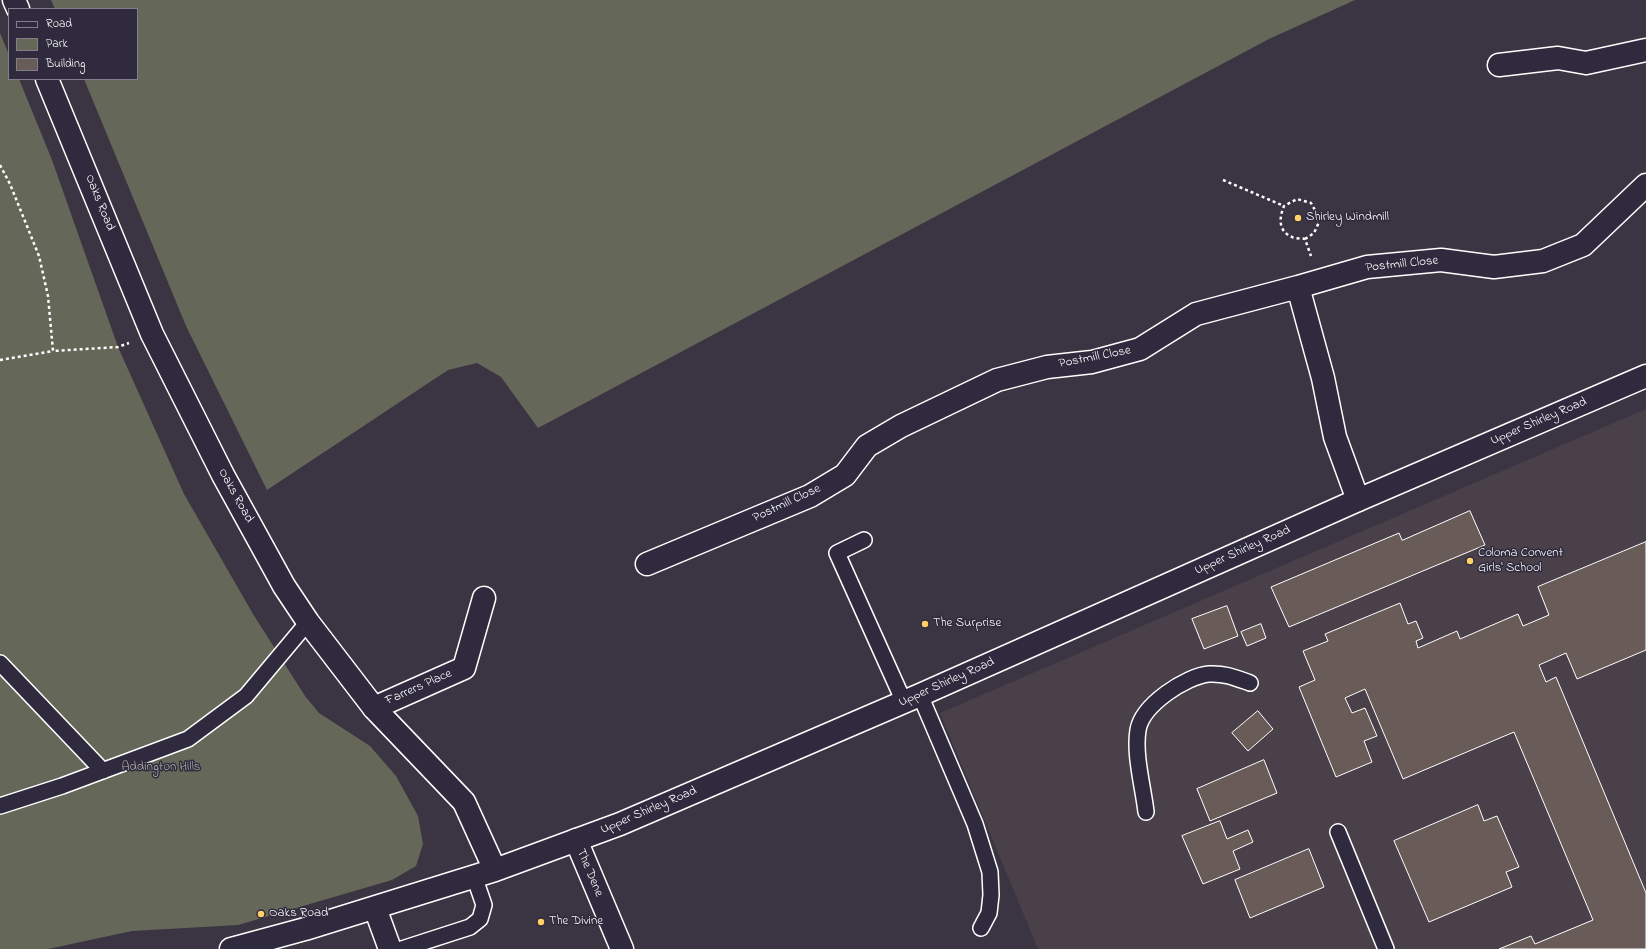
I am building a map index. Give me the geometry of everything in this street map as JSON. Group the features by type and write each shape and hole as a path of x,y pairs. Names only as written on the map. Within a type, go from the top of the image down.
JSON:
{"street":[{"path":"1499,66 1558,58 1586,63 1646,50"},
{"name":"Oaks Road","path":"47,80 152,334 223,475 284,586 308,622 374,708 464,802 495,870"},
{"name":"Postmill Close","path":"647,564 810,496 845,475 867,446 901,426 997,380 1047,367 1092,362 1140,349 1196,314 1320,281 1367,266 1441,260 1494,267 1543,260 1583,245 1646,185"},
{"path":"1298,287 1323,378 1335,437 1358,500"},
{"name":"Upper Shirley Road","path":"231,949 374,908 495,870 620,824 912,699 1358,500 1646,376"},
{"name":"Farrers Place","path":"374,708 464,668 484,598"},
{"name":"The Dene","path":"576,840 622,949"},
{"path":"374,908 390,949"}],"lane":[{"path":"864,540 837,553 975,824 990,872 991,895 989,914 981,928"},
{"path":"0,806 62,786 188,739 246,696 308,622"},
{"path":"0,663 103,771"},
{"path":"1146,812 1137,744 1138,728 1147,712 1168,692 1190,679 1208,674 1228,674 1250,683"},
{"path":"1338,832 1386,949"},
{"path":"402,949 470,927 480,919 484,905 474,876"}],"path":[{"path":"0,165 10,184 39,256 48,296 52,351"},
{"path":"1223,180 1284,206"},
{"path":"1298,199 1311,203 1319,222 1314,233 1305,239 1292,237 1282,228 1280,216 1284,206 1298,199"},
{"path":"1305,239 1320,281"},
{"path":"0,360 52,351 118,347 152,334"}],"shaded area":[{"name":"Coloma Convent Girls' School","path":"1646,409 1646,949 1038,949 940,713"}],"green space":[{"path":"51,0 1355,0 1269,39 538,428 501,377 477,363 448,370 267,490 186,326 84,80 138,80 138,8 55,8"},
{"name":"Addington Hills","path":"0,33 8,53 8,80 19,80 52,160 118,347 184,494 253,614 305,696 319,713 370,746 396,776 418,816 423,844 416,866 392,880 238,925 132,931 48,949 0,949"}],"building":[{"path":"1470,511 1485,545 1289,627 1271,587 1399,533 1402,540"},
{"path":"1646,542 1646,650 1577,679 1566,653 1539,665 1546,682 1556,677 1646,893 1646,949 1499,949 1531,936 1535,944 1593,920 1514,732 1403,779 1365,689 1345,698 1352,713 1365,708 1377,736 1364,741 1372,762 1336,777 1299,687 1315,680 1303,651 1328,641 1325,634 1400,603 1408,624 1416,621 1423,638 1416,641 1418,648 1457,631 1460,639 1518,614 1523,626 1549,615 1538,587"},
{"path":"1227,606 1238,636 1204,649 1192,619"},
{"path":"1261,624 1266,638 1247,646 1241,632"},
{"path":"1258,711 1273,729 1248,751 1232,733"},
{"path":"1264,760 1277,793 1210,821 1197,789"},
{"path":"1478,805 1484,821 1497,816 1519,867 1506,872 1512,887 1429,922 1394,841"},
{"path":"1220,821 1227,839 1248,830 1253,842 1233,851 1240,869 1203,884 1182,836"},
{"path":"1309,849 1324,887 1250,918 1235,880"}],"place":[{"name":"Shirley Windmill","path":"1298,218"},
{"name":"Coloma Convent Girls' School","path":"1470,561"},
{"name":"The Surprise","path":"925,624"},
{"name":"Oaks Road","path":"261,914"},
{"name":"The Divine","path":"541,922"}]}
